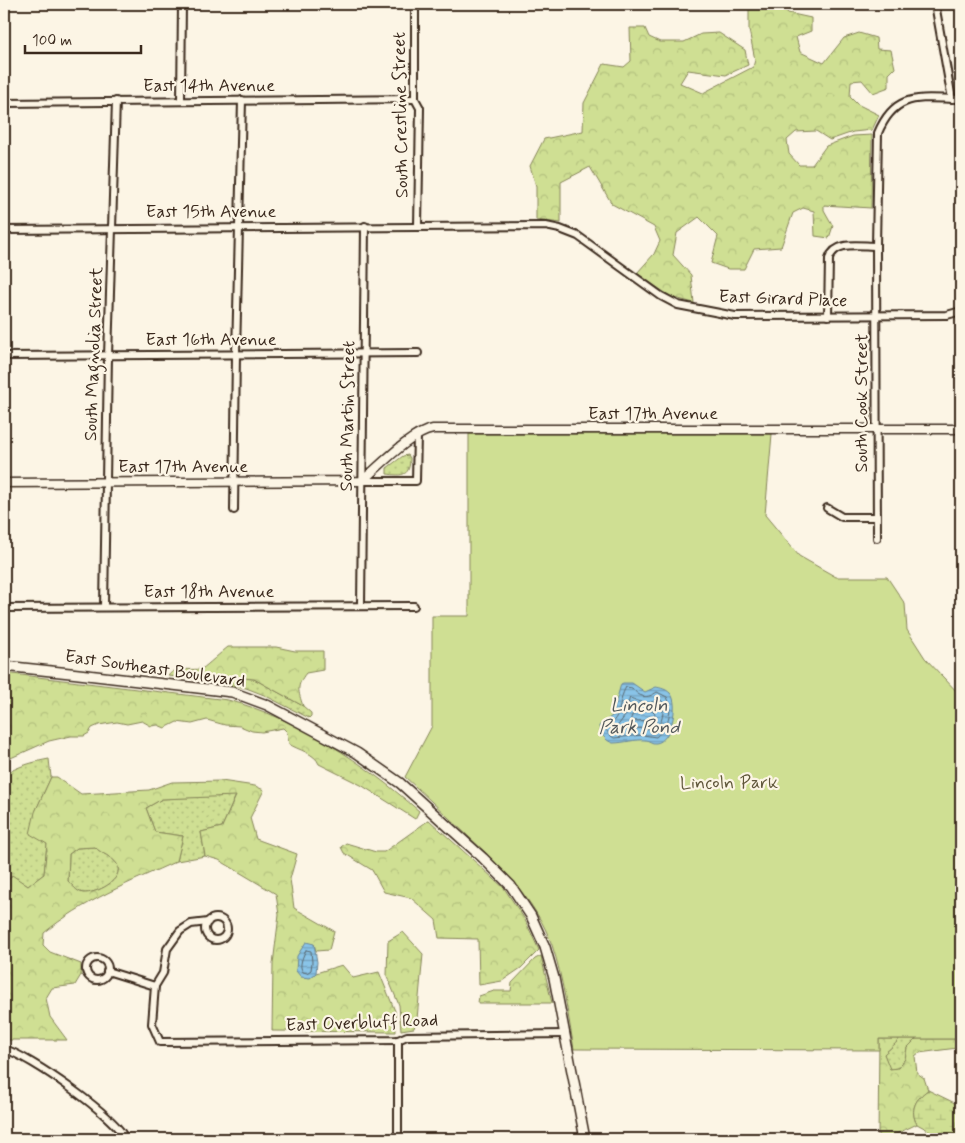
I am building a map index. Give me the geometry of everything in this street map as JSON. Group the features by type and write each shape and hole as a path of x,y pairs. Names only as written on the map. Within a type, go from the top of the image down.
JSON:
{"main road":[{"name":"East Southeast Boulevard","path":"4,666 238,694 267,705 357,753 400,783 511,886 538,929 554,978 585,1139"}],"street":[{"path":"181,100 182,4"},
{"name":"South Crestline Street","path":"414,4 414,99 420,108 418,226"},
{"path":"935,4 952,100 961,100"},
{"name":"East 14th Avenue","path":"4,103 414,99"},
{"name":"South Cook Street","path":"877,538 876,246 878,133 884,119 893,108 905,101 917,99 952,100"},
{"path":"234,510 238,227 242,100"},
{"name":"South Magnolia Street","path":"104,607 105,482 116,101"},
{"name":"South Martin Street","path":"361,606 365,226"},
{"name":"East 15th Avenue","path":"4,230 418,226"},
{"name":"East Girard Place","path":"418,226 546,226 560,229 578,236 661,296 678,305 735,316 946,315 961,312"},
{"path":"828,316 829,259 834,250 844,246 876,246"},
{"name":"East 16th Avenue","path":"4,356 418,353"},
{"name":"East 17th Avenue","path":"362,481 417,435 426,430 440,428 961,429"},
{"name":"East 17th Avenue","path":"4,483 416,481 417,435"},
{"path":"827,508 842,517 877,517"},
{"name":"East 18th Avenue","path":"4,608 414,606"},
{"path":"107,972 155,986 163,973 166,948 180,931 190,924 208,922"},
{"name":"East Overbluff Road","path":"155,986 152,1024 160,1042 398,1040 408,1036 566,1034"},
{"path":"398,1040 398,1139"},
{"path":"4,1049 24,1058 75,1091 115,1125 122,1132 125,1139"}],"green space":[{"path":"749,4 778,4 788,13 811,18 811,31 796,37 800,52 824,63 844,38 859,33 876,38 877,49 891,50 895,68 889,74 889,87 873,93 862,80 851,81 850,97 857,104 879,115 872,130 853,132 830,140 816,131 796,132 787,140 789,154 799,165 812,165 826,146 853,136 872,135 871,208 824,205 824,210 833,226 829,238 815,236 814,211 803,208 793,213 781,247 754,249 744,269 728,269 711,263 718,236 699,217 677,233 673,255 691,275 694,303 671,297 637,273 654,254 660,241 654,227 612,204 590,167 561,182 561,223 536,220 536,186 530,166 544,139 583,131 584,103 604,64 624,67 631,61 630,28 645,28 649,37 660,42 684,42 701,34 719,33 745,50 748,65 726,75 688,70 680,83 703,93 753,67 755,60 749,30"},
{"name":"Lincoln Park","path":"469,434 772,434 765,515 799,556 836,577 887,577 905,604 907,630 925,658 961,696 961,1039 879,1039 879,1050 574,1049 556,958 537,914 517,886 494,861 405,777 432,726 432,616 469,616"},
{"path":"408,455 410,464 407,472 401,475 387,474 387,468 403,456"},
{"path":"228,647 276,647 295,651 323,651 323,670 306,673 299,685 303,706 254,679 220,676 208,680 168,676 175,671 203,668"},
{"path":"4,673 228,700 255,708 306,731 330,745 376,776 419,811 415,819 361,785 319,764 310,754 289,744 287,732 283,728 262,732 252,731 240,726 225,725 207,720 192,724 177,722 165,728 158,725 151,726 142,721 127,724 117,722 99,725 92,728 84,736 71,736 49,741 4,761"},
{"path":"220,676 254,679 303,706 311,713 311,716 309,718 246,688 208,680"},
{"path":"49,759 51,777 36,810 47,844 44,874 28,886 12,876 4,887 4,848 8,843 4,835 4,775 26,765"},
{"path":"51,777 57,777 81,794 149,790 172,782 221,781 255,786 264,790 250,818 256,839 297,854 290,879 294,908 334,931 329,950 316,951 314,944 310,978 316,973 342,965 353,978 379,972 395,1011 396,1032 272,1031 273,964 279,915 276,894 219,860 205,856 201,832 222,827 236,796 162,799 146,808 155,832 183,836 177,861 91,902 44,933 43,945 50,952 81,964 81,975 75,985 52,988 46,998 50,1017 67,1040 4,1040 4,887 12,875 28,886 44,874 47,844 30,834 35,812","holes":["95,847 117,864 117,875 108,885 89,893 83,893 68,881 69,854 77,848"]},
{"path":"236,795 222,827 201,832 205,856 177,861 183,836 155,832 146,808 162,799"},
{"path":"429,820 504,888 524,918 539,950 521,968 502,981 479,985 478,939 439,938 436,920 411,898 384,892 372,870 344,853 341,847 346,843 376,852 384,852"},
{"path":"95,847 115,861 118,870 117,875 108,885 89,893 83,893 68,881 69,854 77,848"},
{"path":"403,932 423,954 417,1019 414,1028 401,1030 399,1005 387,976 388,941"},
{"path":"541,956 552,1003 478,1003 479,996 494,991 511,991 512,983 535,959"},
{"path":"879,1039 899,1039 884,1054 890,1069 898,1068 905,1059 907,1048 916,1039 961,1039 961,1045 957,1048 919,1053 915,1056 917,1073 924,1078 928,1090 915,1105 914,1114 917,1124 889,1139 878,1139"},
{"path":"899,1039 916,1039 907,1048 905,1059 898,1068 889,1069 884,1054"},
{"path":"928,1090 961,1106 961,1139 936,1139 930,1131 917,1124 914,1114 915,1105"}],"water":[{"name":"Lincoln Park Pond","path":"632,683 645,692 656,687 670,693 673,698 674,713 670,729 661,741 655,743 641,740 613,743 608,741 602,734 599,726 612,716 621,684"},
{"path":"306,942 314,944 317,962 316,973 310,978 301,977 296,971 297,956"}]}
